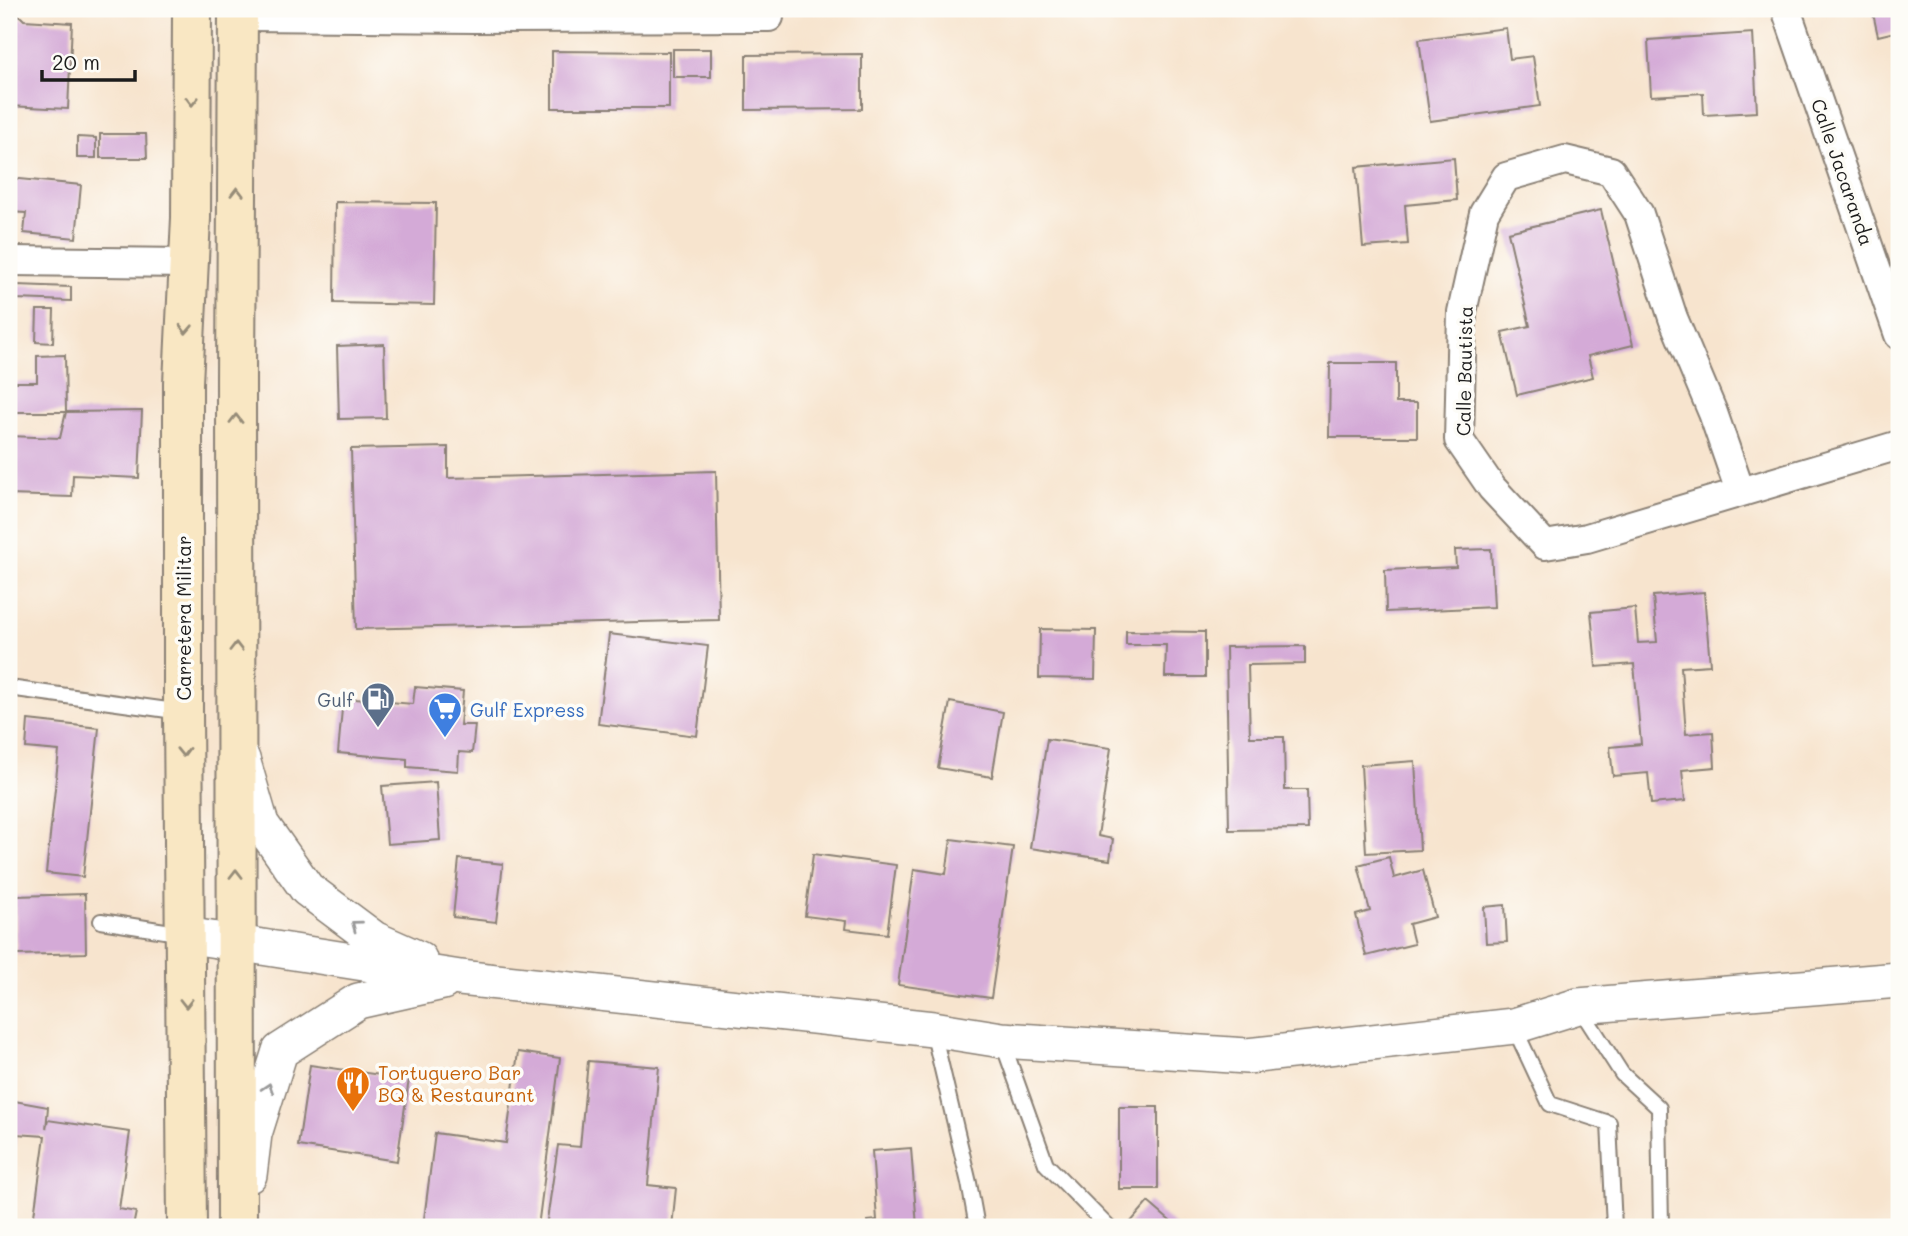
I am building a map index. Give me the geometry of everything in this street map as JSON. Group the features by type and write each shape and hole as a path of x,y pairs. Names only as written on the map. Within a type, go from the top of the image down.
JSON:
{"main road":[{"name":"Carretera Militar","path":"187,1227 183,383 189,263 192,9"},
{"path":"237,1227 238,12"}],"street":[{"path":"238,12 475,18 769,17 769,9"},
{"name":"Calle Jacaranda","path":"1786,9 1899,335"},
{"name":"Calle Bautista","path":"1740,491 1713,414 1673,318 1639,214 1611,171 1565,160 1506,177 1484,214 1462,312 1459,440 1492,488 1545,545 1587,538 1899,445"},
{"path":"9,261 189,263"},
{"path":"236,735 261,824 307,890 374,939 460,978"},
{"path":"185,935 460,978 933,1029 1002,1040 1247,1056 1514,1026 1578,1006 1899,980"},
{"path":"243,1227 254,1134 280,1051 358,1001 460,978"}],"lane":[{"path":"9,688 183,712"},
{"path":"101,921 185,935"},
{"path":"1578,1006 1622,1074 1659,1108 1661,1227"},
{"path":"1514,1026 1550,1104 1609,1124 1614,1227"},
{"path":"933,1029 977,1227"},
{"path":"1002,1040 1046,1164 1108,1227"}],"building":[{"path":"9,9 13,9 24,20 72,23 68,109 9,106"},
{"path":"1872,9 1899,9 1899,31 1878,36"},
{"path":"1506,28 1510,59 1533,56 1540,106 1430,121 1419,39"},
{"path":"1753,33 1757,112 1704,115 1703,93 1651,96 1648,40"},
{"path":"673,49 711,49 711,77 673,77"},
{"path":"552,51 669,52 669,108 552,108"},
{"path":"862,54 862,109 746,110 746,55"},
{"path":"100,134 146,134 147,158 100,158"},
{"path":"77,137 96,138 96,158 77,158"},
{"path":"1454,158 1457,200 1405,205 1408,244 1363,247 1356,167"},
{"path":"9,178 81,185 76,238 24,233 26,213 9,212"},
{"path":"335,202 436,203 434,305 334,303"},
{"path":"1601,210 1633,345 1588,356 1593,377 1517,395 1502,332 1530,326 1508,232"},
{"path":"17,285 71,287 71,301 16,299"},
{"path":"37,310 54,310 53,343 36,342"},
{"path":"384,344 386,418 339,419 337,346"},
{"path":"65,355 66,412 9,412 9,382 37,382 37,356"},
{"path":"1330,363 1396,363 1396,403 1417,403 1417,437 1329,437"},
{"path":"142,411 139,478 73,475 72,497 9,495 9,436 60,438 66,412"},
{"path":"448,447 448,478 716,471 719,620 356,629 351,449"},
{"path":"1491,549 1494,607 1386,612 1385,570 1456,567 1455,550"},
{"path":"1704,592 1710,665 1681,667 1686,734 1713,732 1715,767 1682,770 1685,801 1651,804 1648,773 1613,776 1610,747 1641,744 1634,664 1596,667 1591,612 1635,608 1638,643 1657,642 1653,596"},
{"path":"1040,629 1096,630 1095,679 1039,678"},
{"path":"1126,631 1205,632 1205,677 1165,677 1166,645 1126,645"},
{"path":"609,634 708,646 697,736 598,724"},
{"path":"1305,646 1305,664 1248,665 1250,737 1284,737 1285,790 1307,790 1308,829 1229,830 1226,647"},
{"path":"415,687 463,691 460,725 475,725 472,753 459,752 458,771 407,767 407,759 338,753 343,698 413,704"},
{"path":"950,702 1003,712 992,777 938,768"},
{"path":"28,720 99,728 83,877 46,873 59,751 26,748"},
{"path":"1047,739 1111,748 1098,836 1113,839 1110,860 1030,848"},
{"path":"1415,761 1420,850 1366,853 1361,765"},
{"path":"436,782 440,840 387,844 382,786"},
{"path":"951,839 1013,847 991,998 898,985 914,869 946,874"},
{"path":"813,854 896,865 887,934 845,929 846,921 805,916"},
{"path":"1389,857 1394,878 1423,870 1435,917 1409,924 1414,944 1366,956 1356,915 1370,911 1358,865"},
{"path":"459,859 503,864 496,922 453,917"},
{"path":"85,894 86,953 17,955 15,896"},
{"path":"1505,905 1507,942 1486,943 1484,907"},
{"path":"518,1052 560,1058 538,1227 423,1227 435,1133 506,1143"},
{"path":"588,1061 659,1067 648,1185 676,1188 672,1227 546,1227 558,1145 580,1147"},
{"name":"Tortuguero Bar BQ & Restaurant","path":"310,1065 409,1079 397,1161 298,1146"},
{"path":"9,1100 48,1107 46,1129 48,1120 130,1132 119,1209 136,1212 133,1227 62,1227 33,1223 45,1136 16,1134 12,1168 9,1168"},
{"path":"1119,1107 1158,1107 1158,1189 1119,1189"},
{"path":"911,1148 917,1227 868,1227 868,1221 877,1220 872,1151"},
{"path":"1148,1202 1177,1227 1133,1227 1129,1224"}],"place":[{"name":"Gulf","path":"378,729"},
{"name":"Gulf Express","path":"445,739"},
{"name":"Tortuguero Bar BQ & Restaurant","path":"353,1113"}]}
